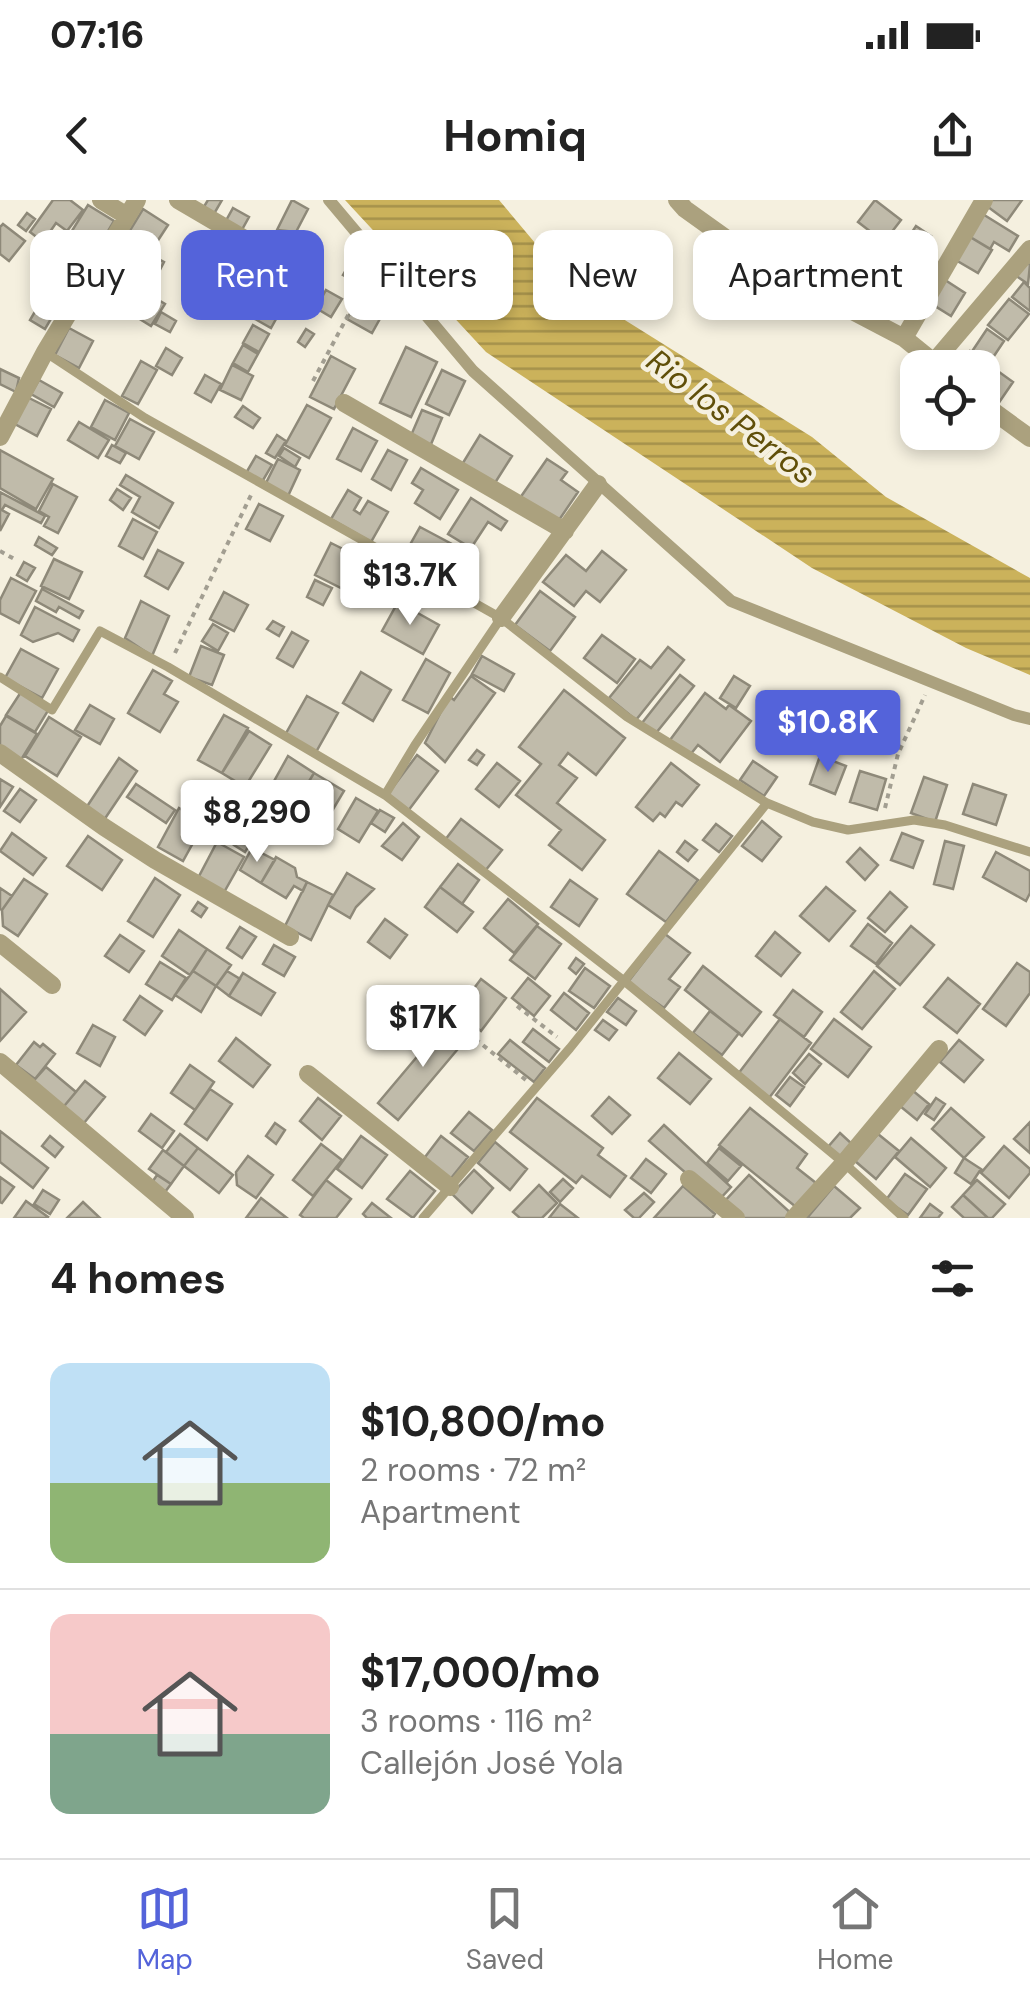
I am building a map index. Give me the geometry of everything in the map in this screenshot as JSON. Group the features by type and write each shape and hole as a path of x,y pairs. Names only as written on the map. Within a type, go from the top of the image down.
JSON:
{"street":[{"path":"0,437 132,208 101,200"},
{"path":"178,200 229,230"},
{"path":"329,200 354,230"},
{"path":"677,200 760,262 904,338 919,350"},
{"path":"904,338 984,200"},
{"path":"949,350 1030,249"},
{"path":"430,320 473,371 731,601 1030,720"},
{"path":"344,404 565,531"},
{"path":"1000,416 1030,438"},
{"path":"502,618 598,484"},
{"path":"0,753 156,860 290,936"},
{"path":"0,942 52,985"},
{"path":"794,1218 939,1049"},
{"path":"0,1062 185,1218"},
{"path":"308,1074 450,1187"},
{"path":"689,1179 736,1218"}],"lane":[{"path":"46,352 145,418 502,618 627,717 767,803 813,822 848,830 914,820 944,825 1030,852"},
{"path":"385,795 502,618"},
{"path":"0,678 52,710 100,630 385,795 623,980 844,1163 904,1218"},
{"path":"423,1218 570,1048 767,803"}],"path":[{"path":"313,380 345,320"},
{"path":"168,667 258,482"},
{"path":"0,552 16,560"},
{"path":"882,825 898,754 932,682"},
{"path":"518,1006 570,1048"},
{"path":"452,1020 534,1088"}],"water":[{"name":"Rio los Perros","path":"345,200 499,200 533,241 533,320 625,320 812,437 886,497 1030,578 1030,675 966,648 812,568 486,352 456,320 513,320 513,230 373,230"}],"building":[{"path":"53,200 70,200 83,210 68,230 56,223 51,230 31,230"},
{"path":"208,200 222,200 211,219 200,213"},
{"path":"292,200 308,209 297,230 277,230"},
{"path":"875,200 901,220 893,230 868,230 858,222"},
{"path":"987,200 1022,200 1007,221 984,204"},
{"path":"88,205 114,221 109,230 72,230"},
{"path":"233,208 249,217 242,230 223,226"},
{"path":"143,209 168,225 161,236 161,230 130,230"},
{"path":"27,213 35,219 26,231 18,225"},
{"path":"981,213 1018,236 1009,251 994,242 990,249 967,235"},
{"path":"3,224 25,241 9,261 0,254"},
{"path":"967,235 992,250 978,273 954,259"},
{"path":"1025,261 1030,265 1028,284 1015,275"},
{"path":"942,278 965,293 951,316 938,308 938,284"},
{"path":"1024,282 1030,288 1030,311 1012,297"},
{"path":"326,290 342,299 331,317 324,313"},
{"path":"1009,299 1029,314 1008,340 988,325"},
{"path":"161,312 176,321 170,332 155,324 161,320"},
{"path":"30,320 50,320 45,329"},
{"path":"257,320 275,320 271,328"},
{"path":"349,320 379,320 372,333"},
{"path":"253,325 269,334 259,352 243,343"},
{"path":"69,328 93,341 79,368 55,355"},
{"path":"306,329 314,334 305,347 298,342"},
{"path":"987,329 1004,341 998,350 973,350"},
{"path":"243,345 258,354 248,372 233,363"},
{"path":"406,347 437,362 411,417 380,403"},
{"path":"166,348 182,358 172,375 156,366"},
{"path":"331,356 355,369 334,409 310,397"},
{"path":"141,361 157,370 138,404 122,396"},
{"path":"232,365 253,376 241,400 220,390"},
{"path":"0,369 19,378 16,392 0,384"},
{"path":"442,370 465,381 449,415 426,404"},
{"path":"1000,373 1013,382 1000,401"},
{"path":"205,375 221,384 211,402 195,393"},
{"path":"39,380 62,393 54,407 31,394"},
{"path":"27,397 51,409 37,436 13,423"},
{"path":"105,400 129,413 115,440 91,427"},
{"path":"307,405 331,418 309,458 285,445"},
{"path":"243,406 260,418 253,428 235,417"},
{"path":"422,410 442,418 429,449 409,440"},
{"path":"130,419 154,432 139,459 115,446"},
{"path":"79,422 109,440 98,458 68,440"},
{"path":"353,428 377,441 361,471 337,459"},
{"path":"277,435 286,441 275,458 266,453"},
{"path":"480,435 512,456 493,486 461,466"},
{"path":"112,445 126,453 120,463 106,456"},
{"path":"284,448 300,458 295,467 279,456"},
{"path":"0,450 53,479 36,509 0,488"},
{"path":"388,450 407,460 391,490 372,479"},
{"path":"256,456 272,465 262,482 246,473"},
{"path":"278,459 300,470 288,496 265,485"},
{"path":"547,459 567,472 561,480 578,492 557,523 520,498"},
{"path":"421,468 458,490 440,519 415,503 423,490 412,483"},
{"path":"126,475 173,503 159,528 132,512 140,497 120,485"},
{"path":"53,484 77,497 58,533 44,526 49,517 39,511"},
{"path":"117,489 131,498 123,510 110,500"},
{"path":"348,490 361,498 354,510 360,514 368,501 388,512 371,542 331,519"},
{"path":"0,492 45,516 41,523 5,505 0,509"},
{"path":"471,498 507,521 501,530 488,522 471,548 448,534"},
{"path":"259,504 283,516 270,541 246,529"},
{"path":"0,509 9,514 0,531"},
{"path":"133,519 157,532 143,559 119,546"},
{"path":"420,527 465,551 446,584 402,559"},
{"path":"39,537 57,548 52,555 35,545"},
{"path":"331,543 359,557 343,589 315,575"},
{"path":"158,550 183,563 168,589 145,576"},
{"path":"602,551 626,570 600,602 586,591 574,606 543,582 566,555 586,571"},
{"path":"54,559 82,572 69,599 41,586"},
{"path":"24,562 35,568 27,581 17,575"},
{"path":"11,578 36,591 19,623 0,613 0,600"},
{"path":"315,580 332,588 323,605 307,597"},
{"path":"42,589 83,611 79,618 36,601"},
{"path":"540,591 575,617 550,651 515,625"},
{"path":"224,592 248,605 234,631 210,619"},
{"path":"141,601 169,616 152,656 125,638"},
{"path":"398,602 439,625 423,654 382,631"},
{"path":"35,607 79,630 73,641 58,633 33,642 21,635"},
{"path":"273,621 284,627 279,636 267,629"},
{"path":"213,624 228,633 218,651 202,641"},
{"path":"292,632 308,641 293,667 277,658"},
{"path":"602,635 635,659 617,683 584,658"},
{"path":"201,646 224,655 212,685 189,677"},
{"path":"668,647 684,660 636,720 609,698 640,660 651,668"},
{"path":"21,649 58,669 42,698 5,678"},
{"path":"482,656 514,674 504,691 472,674"},
{"path":"426,659 450,673 428,713 403,700"},
{"path":"153,670 172,681 164,694 178,702 160,732 128,713"},
{"path":"361,672 391,690 373,721 343,703"},
{"path":"680,675 694,686 656,733 642,723"},
{"path":"471,676 495,693 445,762 425,743 449,696 454,700"},
{"path":"734,676 750,686 736,708 720,698"},
{"path":"564,690 625,738 596,775 568,753 559,765 577,778 557,803 605,840 582,870 549,845 561,830 516,795 541,764 519,747"},
{"path":"21,692 49,709 35,732 6,715"},
{"path":"705,693 751,721 720,762 698,745 690,755 670,740"},
{"path":"307,696 338,713 316,752 285,735"},
{"path":"90,705 114,719 100,744 75,730"},
{"path":"224,715 248,728 222,773 198,760"},
{"path":"6,716 37,734 19,763 0,752 0,726"},
{"path":"49,717 81,737 57,776 25,756"},
{"path":"249,731 271,745 245,787 222,773"},
{"path":"477,750 484,755 477,765 469,760"},
{"path":"417,755 438,771 408,811 387,795"},
{"path":"288,756 314,773 289,815 263,801"},
{"path":"820,756 846,766 835,794 810,784"},
{"path":"119,758 137,771 104,820 86,808"},
{"path":"753,761 777,777 764,796 740,780"},
{"path":"497,763 520,781 499,807 476,789"},
{"path":"671,763 699,785 682,806 676,802 665,817 660,813 653,821 636,807"},
{"path":"860,771 886,779 877,810 850,802"},
{"path":"314,773 344,791 326,821 296,803"},
{"path":"924,777 947,785 935,822 911,813"},
{"path":"0,779 13,787 0,807"},
{"path":"136,784 175,810 166,823 127,797"},
{"path":"218,784 249,801 230,837 198,820"},
{"path":"973,784 1006,795 996,825 963,814"},
{"path":"20,789 36,800 20,822 4,811"},
{"path":"356,798 378,811 359,842 338,829"},
{"path":"179,808 204,823 183,861 158,847"},
{"path":"380,810 394,818 385,832 371,823"},
{"path":"461,819 502,850 485,871 445,840"},
{"path":"762,821 781,837 762,861 742,846"},
{"path":"403,823 419,837 402,860 382,846"},
{"path":"716,824 732,836 719,852 703,840"},
{"path":"243,831 254,838 245,852 234,845"},
{"path":"12,833 46,858 33,875 0,851"},
{"path":"902,833 923,841 913,868 891,860"},
{"path":"88,836 122,860 102,890 67,866"},
{"path":"685,841 697,850 688,861 677,852"},
{"path":"945,841 964,846 953,889 934,884"},
{"path":"217,842 244,857 223,894 197,880"},
{"path":"252,848 275,860 261,883 240,870"},
{"path":"860,848 878,865 865,880 847,862"},
{"path":"659,851 698,880 666,922 627,894"},
{"path":"996,852 1030,871 1026,901 983,877"},
{"path":"276,857 295,868 297,877 307,882 303,891 294,886 286,898 261,883"},
{"path":"458,864 479,880 462,904 440,887"},
{"path":"347,873 374,889 350,918 328,905"},
{"path":"155,878 180,895 153,937 128,921"},
{"path":"24,879 47,894 18,936 3,926 2,910"},
{"path":"570,880 597,899 579,926 551,907"},
{"path":"307,882 333,895 311,940 285,926"},
{"path":"440,887 473,912 457,932 425,907"},
{"path":"826,887 855,911 829,941 800,916"},
{"path":"0,888 12,896 2,910 0,909"},
{"path":"890,892 907,907 885,932 868,918"},
{"path":"508,899 538,924 514,953 484,928"},
{"path":"198,902 207,908 201,917 192,911"},
{"path":"385,919 407,935 390,958 368,942"},
{"path":"868,924 892,943 876,964 851,946"},
{"path":"537,926 561,944 535,979 510,960"},
{"path":"911,926 934,945 900,985 877,966"},
{"path":"240,927 256,937 242,958 227,948"},
{"path":"179,930 207,949 190,975 162,956"},
{"path":"775,932 800,953 781,976 756,956"},
{"path":"665,934 690,953 669,979 680,987 664,1008 628,982"},
{"path":"120,935 144,951 129,972 105,956"},
{"path":"274,945 295,957 284,976 263,964"},
{"path":"207,949 231,965 216,986 193,971"},
{"path":"576,958 584,964 576,974 569,968"},
{"path":"160,962 186,978 172,1000 146,984"},
{"path":"1017,963 1030,972 1030,993 1006,1026 983,1009"},
{"path":"703,966 761,1012 742,1036 685,990"},
{"path":"585,968 610,986 594,1008 569,991"},
{"path":"193,971 216,986 201,1012 175,995"},
{"path":"227,971 240,979 229,996 216,986"},
{"path":"874,971 895,989 862,1029 841,1012"},
{"path":"243,973 275,993 261,1015 229,996"},
{"path":"528,978 550,996 534,1016 512,998"},
{"path":"948,978 980,1004 957,1033 924,1007"},
{"path":"481,979 506,998 481,1031 456,1012"},
{"path":"0,989 26,1012 0,1041"},
{"path":"793,990 822,1012 804,1037 774,1015"},
{"path":"564,993 589,1013 576,1030 551,1010"},
{"path":"140,996 162,1011 145,1035 124,1020"},
{"path":"618,998 636,1011 626,1025 607,1012"},
{"path":"710,1011 739,1033 722,1055 693,1033"},
{"path":"780,1019 811,1043 769,1098 738,1074"},
{"path":"834,1019 871,1047 848,1077 811,1049"},
{"path":"448,1020 468,1037 398,1120 378,1103"},
{"path":"603,1020 617,1030 609,1040 595,1030"},
{"path":"93,1025 115,1037 100,1066 77,1053"},
{"path":"533,1029 559,1049 549,1062 523,1042"},
{"path":"236,1038 270,1065 253,1087 219,1061"},
{"path":"510,1040 545,1068 534,1082 498,1054"},
{"path":"959,1040 983,1060 964,1082 940,1062"},
{"path":"34,1042 55,1054 35,1079 16,1065"},
{"path":"679,1053 711,1079 690,1104 658,1078"},
{"path":"809,1054 821,1064 805,1084 793,1073"},
{"path":"190,1065 214,1082 195,1110 171,1093"},
{"path":"46,1067 76,1092 60,1111 29,1086"},
{"path":"790,1077 804,1087 790,1106 776,1095"},
{"path":"85,1081 105,1097 80,1128 60,1111"},
{"path":"210,1089 232,1104 207,1140 185,1124"},
{"path":"912,1090 929,1104 917,1120 900,1106"},
{"path":"609,1097 630,1115 612,1134 592,1116"},
{"path":"318,1098 341,1116 322,1140 300,1121"},
{"path":"537,1098 603,1148 598,1155 626,1176 610,1197 582,1176 576,1183 510,1132"},
{"path":"936,1098 945,1104 934,1120 925,1114"},
{"path":"750,1108 807,1154 797,1168 816,1183 796,1207 719,1145"},
{"path":"951,1108 984,1137 964,1158 932,1129"},
{"path":"469,1112 492,1130 474,1151 451,1133"},
{"path":"151,1114 174,1131 162,1148 139,1131"},
{"path":"1030,1122 1030,1153 1014,1139"},
{"path":"275,1123 285,1130 276,1144 266,1136"},
{"path":"664,1125 731,1187 718,1201 649,1141"},
{"path":"0,1131 48,1168 33,1188 0,1162"},
{"path":"840,1133 852,1144 839,1158 827,1148"},
{"path":"180,1134 198,1148 184,1166 166,1152"},
{"path":"878,1134 899,1151 876,1179 855,1161"},
{"path":"50,1136 63,1147 55,1157 42,1146"},
{"path":"361,1136 387,1155 362,1188 337,1169"},
{"path":"441,1136 468,1157 448,1182 422,1161"},
{"path":"911,1138 946,1168 930,1187 895,1157"},
{"path":"495,1142 527,1169 510,1190 478,1163"},
{"path":"321,1144 342,1160 313,1196 293,1180"},
{"path":"1004,1146 1030,1169 1009,1198 981,1173"},
{"path":"198,1148 233,1175 219,1193 184,1166"},
{"path":"719,1148 741,1166 728,1181 707,1163"},
{"path":"163,1150 184,1166 171,1184 149,1169"},
{"path":"248,1156 273,1175 256,1198 237,1185 236,1172"},
{"path":"964,1158 981,1169 971,1184 955,1173"},
{"path":"646,1159 666,1174 651,1193 631,1178"},
{"path":"474,1170 493,1188 472,1213 452,1194"},
{"path":"410,1171 435,1191 413,1218 387,1199"},
{"path":"905,1174 927,1189 908,1215 886,1200"},
{"path":"157,1175 171,1184 162,1196 149,1187"},
{"path":"749,1175 793,1215 742,1218 724,1202"},
{"path":"0,1177 14,1187 2,1203 0,1202"},
{"path":"563,1179 573,1188 560,1202 550,1192"},
{"path":"326,1180 351,1199 336,1218 304,1218 300,1215"},
{"path":"977,1180 1005,1204 992,1218 963,1195"},
{"path":"539,1185 557,1203 542,1218 520,1218 513,1212"},
{"path":"683,1186 715,1214 712,1218 654,1218"},
{"path":"834,1186 860,1208 850,1218 807,1218"},
{"path":"43,1190 59,1200 50,1214 34,1204"},
{"path":"644,1193 654,1202 639,1218 634,1218 625,1210"},
{"path":"963,1195 988,1218 964,1218 952,1207"},
{"path":"261,1198 287,1218 246,1218"},
{"path":"26,1201 48,1217 14,1218"},
{"path":"83,1202 100,1218 67,1218"},
{"path":"372,1203 391,1218 367,1218 363,1214"},
{"path":"560,1204 578,1218 549,1218"},
{"path":"930,1204 942,1213 938,1218 920,1218"}]}
